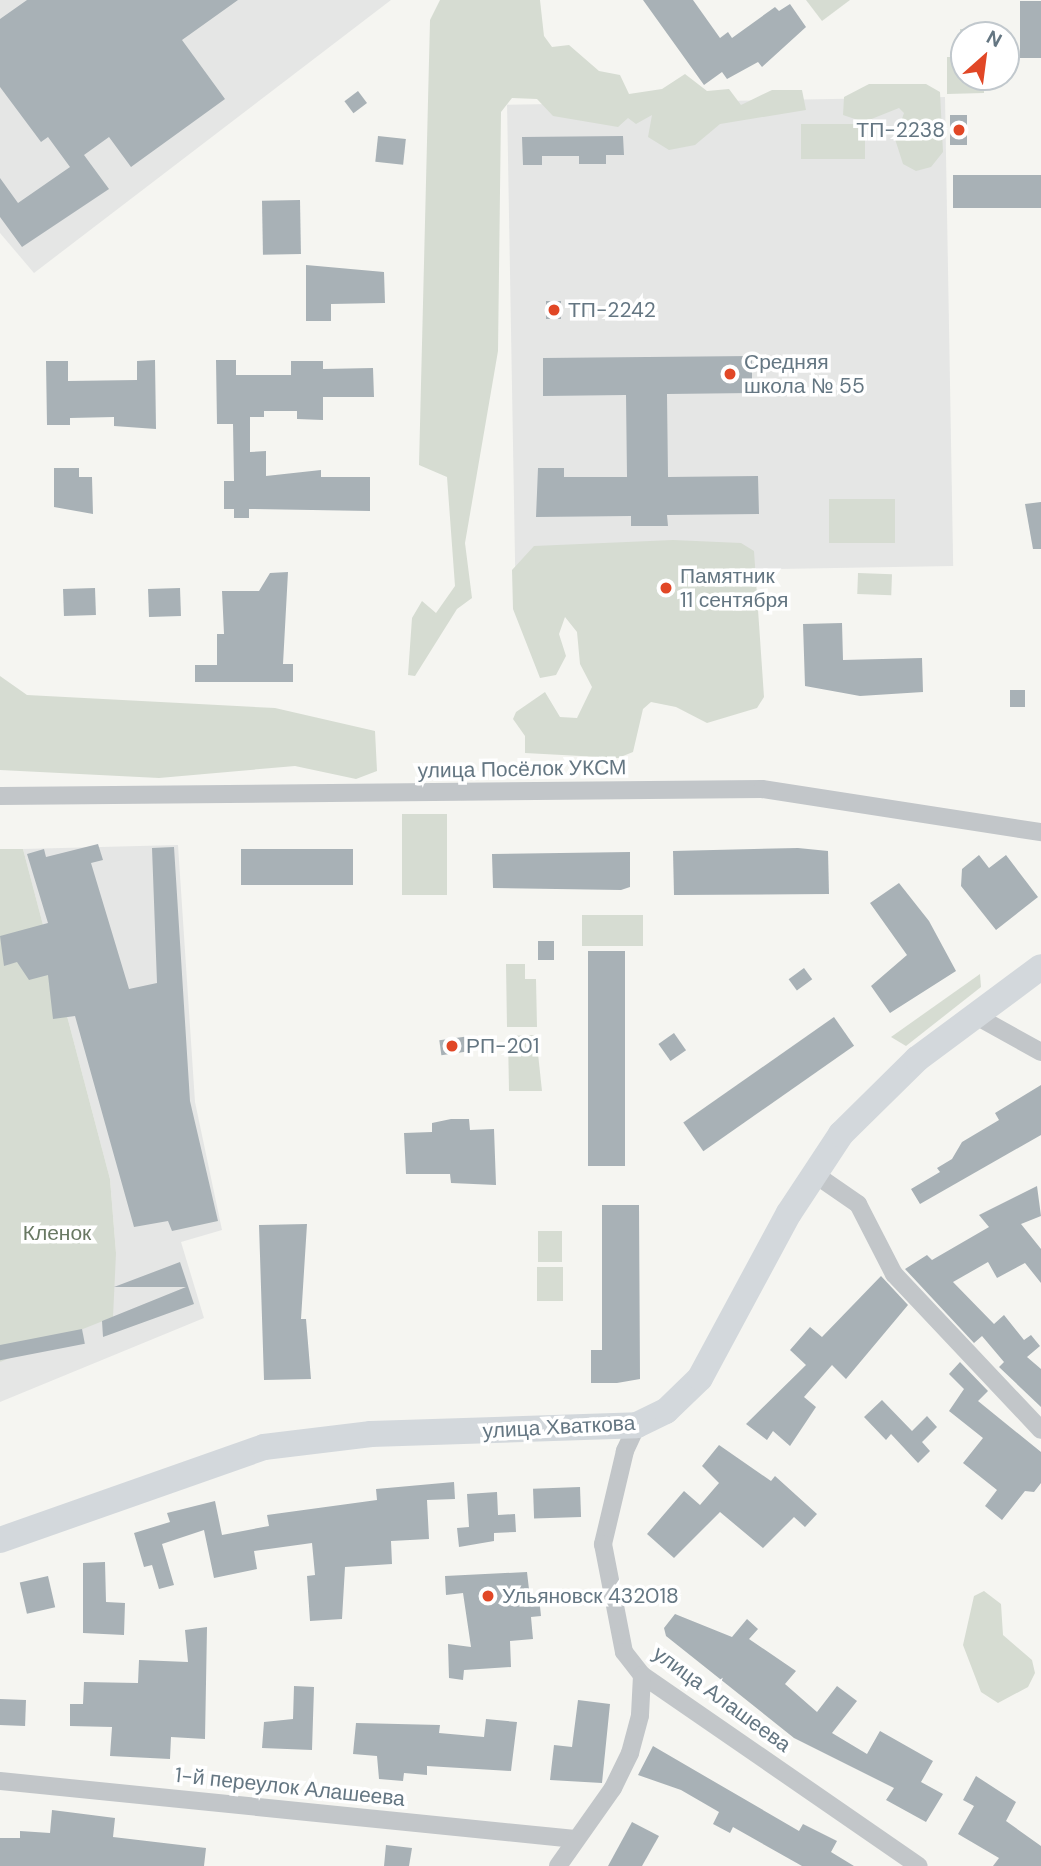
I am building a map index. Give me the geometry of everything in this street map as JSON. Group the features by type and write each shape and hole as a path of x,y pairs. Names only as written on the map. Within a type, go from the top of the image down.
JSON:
{"main road":[{"name":"улица Хваткова","path":"0,1541 217,1461 300,1440 637,1425 687,1396 700,1378 813,1173 875,1097 1041,967"}],"street":[{"name":"улица Посёлок УКСМ","path":"0,796 762,789 1041,832"},
{"path":"976,1016 1041,1052"},
{"path":"813,1173 858,1204 894,1274 1041,1430"},
{"name":"улица Алашеева","path":"637,1425 625,1451 603,1544 618,1636 642,1675 919,1866"},
{"path":"558,1866 613,1788 630,1753 640,1715 642,1675"},
{"name":"1-й переулок Алашеева","path":"0,1781 575,1839"}],"shaded area":[{"path":"0,0 391,0 34,273 0,233"},
{"name":"Средняя школа № 55","path":"945,97 953,566 515,574 507,105"},
{"path":"178,845 195,1102 222,1230 181,1242 204,1318 0,1402 0,1362 116,1253 110,1179 23,849"}],"green space":[{"path":"440,0 540,0 544,36 552,47 569,45 599,71 620,75 629,94 662,89 685,74 707,91 729,89 741,105 772,90 802,90 806,110 720,124 695,145 669,150 648,137 652,115 636,124 628,118 618,127 553,116 537,99 512,98 501,112 498,351 465,543 472,598 457,609 415,676 408,675 412,618 422,601 436,613 455,586 447,477 419,465 430,20"},
{"path":"806,0 850,0 822,21"},
{"path":"947,57 950,57 950,91 984,93 947,94"},
{"path":"869,84 926,84 940,92 943,152 931,167 916,171 903,164 895,139 904,113 899,108 864,122 843,115 844,97"},
{"path":"801,124 865,124 865,159 801,159"},
{"path":"829,499 895,499 895,543 829,543"},
{"path":"673,540 741,543 754,551 764,697 757,708 707,723 676,707 651,702 643,709 633,752 618,758 525,753 525,736 513,719 516,712 545,692 560,717 577,718 592,687 580,664 577,632 565,617 559,634 566,656 556,675 540,678 513,609 512,570 534,546"},
{"path":"858,573 892,574 891,595 857,594"},
{"path":"0,676 27,695 275,708 375,731 377,771 356,779 295,766 159,778 0,770"},
{"path":"402,814 447,814 447,895 402,895"},
{"name":"Кленок","path":"0,849 23,849 110,1179 116,1253 113,1317 0,1362"},
{"path":"582,915 643,915 643,946 582,946"},
{"path":"506,964 525,964 525,979 536,979 537,1027 507,1027"},
{"path":"980,974 981,987 906,1046 891,1037"},
{"path":"536,1035 542,1091 509,1091 508,1036"},
{"path":"538,1231 562,1231 562,1262 538,1262"},
{"path":"537,1267 563,1267 563,1301 537,1301"},
{"path":"984,1591 1001,1604 1003,1635 1032,1660 1035,1673 1028,1687 998,1703 981,1692 963,1645 974,1596"}],"building":[{"path":"27,0 238,0 182,40 225,99 131,167 109,137 84,155 109,189 22,247 0,217 0,178 18,203 70,167 48,137 41,142 0,87 0,19"},
{"path":"643,0 693,0 720,38 728,32 732,38 775,7 779,11 790,4 806,27 762,67 758,62 727,79 722,72 704,85"},
{"path":"1020,1 1041,1 1041,58 1020,58"},
{"path":"358,91 367,103 353,113 344,101"},
{"name":"ТП-2238","path":"950,115 967,115 967,145 950,145"},
{"path":"378,136 406,139 403,165 375,162"},
{"path":"623,136 624,155 606,155 606,164 579,164 579,156 542,156 542,165 523,165 522,137"},
{"path":"953,175 1041,175 1041,208 953,208"},
{"path":"300,200 301,254 263,255 262,201"},
{"path":"306,265 384,272 385,303 331,304 331,321 306,321"},
{"name":"ТП-2242","path":"546,301 561,301 561,319 546,319"},
{"path":"752,356 752,393 667,394 668,477 758,476 759,514 667,515 668,526 631,526 631,516 536,517 538,468 564,468 564,477 627,477 626,395 543,396 543,358"},
{"path":"155,360 156,429 114,426 114,417 70,418 70,425 47,425 46,361 68,361 68,381 137,380 137,361"},
{"path":"216,360 236,360 236,375 291,375 291,361 323,361 323,369 373,368 374,397 323,397 323,420 297,419 297,411 264,411 264,417 250,417 250,452 266,451 266,476 321,470 321,477 370,477 370,511 249,509 249,518 234,518 234,509 224,509 224,481 234,481 233,424 217,424"},
{"path":"54,468 79,468 79,477 92,477 93,514 54,507"},
{"path":"1041,502 1041,549 1033,549 1025,504"},
{"path":"288,572 283,664 293,664 293,682 195,682 195,665 217,665 217,634 224,634 222,591 259,591 270,573"},
{"path":"95,588 96,615 64,616 63,589"},
{"path":"180,588 181,616 149,617 148,589"},
{"path":"842,623 843,660 922,658 923,692 860,696 805,686 803,624"},
{"path":"1010,690 1025,690 1025,707 1010,707"},
{"path":"98,844 103,860 91,863 129,989 157,983 152,848 174,847 190,1101 218,1221 172,1231 168,1221 134,1227 75,1016 53,1019 48,975 29,980 17,962 4,966 0,936 48,923 27,854 44,849 46,857"},
{"path":"798,848 828,851 829,894 674,895 673,851"},
{"path":"241,849 353,849 353,885 241,885"},
{"path":"630,852 630,887 621,890 493,888 492,854"},
{"path":"979,855 989,868 1006,855 1038,897 996,930 961,886 962,869"},
{"path":"899,883 929,921 956,971 890,1013 871,986 907,955 870,903"},
{"path":"538,941 554,941 554,960 538,960"},
{"path":"588,951 625,951 625,1166 588,1166"},
{"path":"804,968 812,979 797,990 789,979"},
{"path":"834,1017 854,1046 703,1151 683,1123"},
{"path":"674,1033 686,1050 670,1061 658,1044"},
{"name":"РП-201","path":"470,1036 472,1051 441,1055 439,1040"},
{"path":"1041,1085 1041,1135 920,1204 911,1189 940,1172 937,1168 952,1159 962,1142 999,1120 995,1113"},
{"path":"469,1119 470,1130 494,1129 496,1185 451,1183 450,1174 406,1174 404,1133 432,1132 432,1123"},
{"path":"1037,1186 1041,1216 1021,1224 1041,1249 1041,1283 1025,1263 997,1278 988,1262 953,1282 994,1324 1004,1315 1024,1340 1031,1335 1040,1346 1027,1357 1041,1369 1041,1407 999,1367 1004,1362 982,1336 974,1343 905,1269 927,1255 932,1260 989,1227 979,1215"},
{"path":"602,1205 639,1205 640,1379 617,1383 591,1383 591,1350 602,1350"},
{"path":"307,1224 301,1319 306,1319 311,1379 264,1380 259,1225"},
{"path":"180,1262 194,1304 103,1337 102,1321 186,1287 114,1287"},
{"path":"881,1276 908,1305 846,1379 832,1365 804,1397 816,1407 790,1446 773,1431 767,1440 746,1424 806,1365 790,1350 810,1327 822,1337"},
{"path":"82,1329 85,1344 0,1360 0,1345"},
{"path":"960,1362 988,1391 978,1401 1041,1452 1041,1483 1034,1492 1025,1491 1002,1520 985,1506 997,1490 963,1463 983,1438 949,1411 964,1389 949,1374"},
{"path":"882,1400 912,1431 927,1416 937,1427 922,1442 930,1451 918,1463 891,1434 886,1440 864,1417"},
{"path":"719,1445 771,1481 775,1476 817,1514 805,1527 794,1517 763,1548 720,1512 674,1558 647,1534 684,1491 700,1505 719,1483 702,1466"},
{"path":"454,1482 455,1499 427,1500 429,1539 391,1541 392,1564 345,1567 342,1619 310,1621 307,1576 315,1575 312,1543 254,1551 257,1569 214,1578 204,1530 162,1544 174,1585 159,1589 152,1565 144,1567 134,1533 170,1522 167,1513 215,1501 222,1535 269,1526 267,1515 377,1500 376,1489"},
{"path":"580,1487 581,1517 534,1519 533,1489"},
{"path":"497,1492 498,1515 515,1514 516,1532 494,1533 494,1541 459,1547 457,1528 469,1527 467,1494"},
{"path":"105,1562 106,1602 125,1603 124,1635 83,1633 83,1563"},
{"path":"527,1572 530,1598 539,1597 541,1616 531,1617 533,1639 510,1641 511,1667 464,1670 463,1680 449,1678 448,1644 471,1647 463,1593 446,1595 445,1576"},
{"path":"48,1576 55,1607 27,1614 20,1583"},
{"path":"675,1614 732,1637 747,1619 758,1629 749,1639 796,1671 785,1684 817,1712 837,1686 857,1701 832,1733 867,1754 880,1731 933,1761 921,1782 943,1794 926,1822 886,1800 894,1788 794,1738 666,1636 664,1628"},
{"path":"207,1627 205,1739 171,1737 170,1759 110,1756 112,1727 70,1726 70,1704 83,1704 84,1682 138,1683 139,1660 188,1662 185,1630"},
{"path":"294,1686 314,1687 312,1750 262,1748 264,1722 293,1719"},
{"path":"0,1699 26,1700 25,1726 0,1725"},
{"path":"578,1700 610,1704 602,1783 550,1780 554,1745 572,1747"},
{"path":"486,1719 517,1722 511,1771 427,1766 427,1775 404,1773 403,1781 379,1779 377,1756 353,1754 356,1723 440,1725 439,1733 484,1737"},
{"path":"653,1746 799,1831 803,1824 837,1841 831,1852 854,1866 802,1866 733,1827 730,1833 713,1824 719,1812 681,1790 638,1775"},
{"path":"976,1776 1016,1802 1006,1821 1041,1846 1041,1866 993,1866 999,1858 958,1834 974,1806 963,1800"},
{"path":"52,1810 115,1818 113,1837 206,1848 204,1866 0,1866 0,1838 20,1838 20,1831 50,1833"},
{"path":"632,1822 659,1836 642,1866 608,1866"},
{"path":"386,1845 412,1848 409,1866 384,1866"}],"place":[{"name":"ТП-2238","path":"959,130"},
{"name":"ТП-2242","path":"554,310"},
{"name":"Средняя школа № 55","path":"730,374"},
{"name":"Памятник 11 сентября","path":"666,588"},
{"name":"РП-201","path":"452,1046"},
{"name":"Ульяновск 432018","path":"488,1596"}]}
